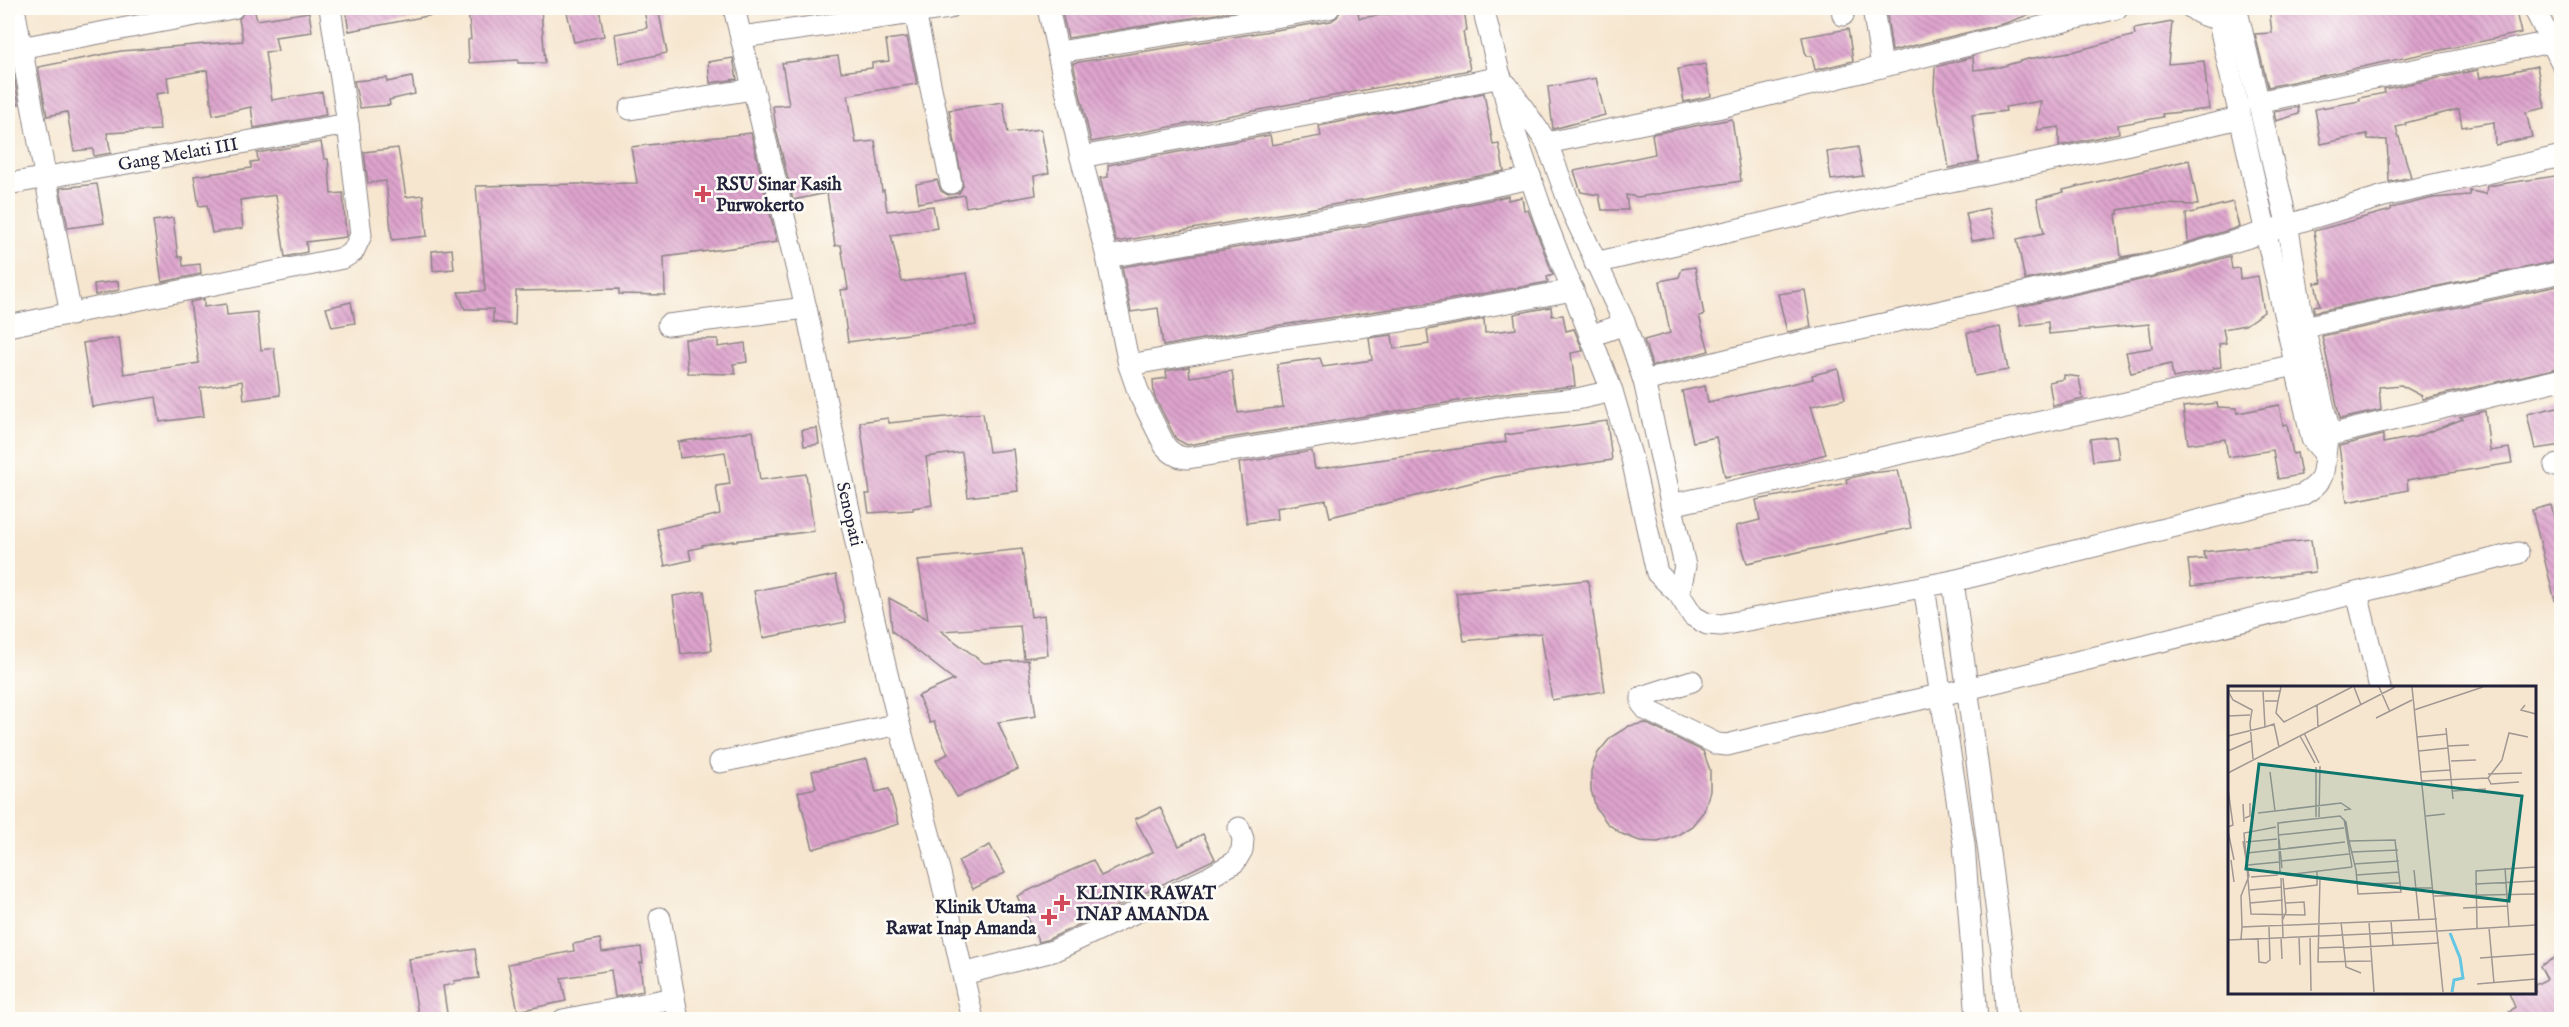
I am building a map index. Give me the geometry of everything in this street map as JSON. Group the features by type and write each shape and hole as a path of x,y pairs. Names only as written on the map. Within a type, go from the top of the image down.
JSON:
{"street":[{"path":"14,8 14,49 47,176 71,315"},
{"path":"14,49 232,8"},
{"path":"8,326 342,258 353,252 361,235 348,124 330,8"},
{"name":"Senopati","path":"734,8 806,308 850,518 899,724 940,873 973,1020"},
{"path":"741,37 915,10 949,8"},
{"path":"1048,8 1081,157 1107,257 1129,365 1139,394 1165,446 1182,458 1492,408 1577,399 1612,391"},
{"path":"1059,52 1329,8"},
{"path":"1483,8 1512,124 1545,220 1612,391 1632,459 1657,573 1680,594 1693,616 1707,624 1721,625 1953,581 2302,495 2312,490 2323,476 2322,443 2287,224 2257,102 2231,12"},
{"path":"1874,8 1882,67"},
{"path":"1547,143 1717,108 2117,8"},
{"path":"2192,8 2202,15 2231,12"},
{"path":"2534,8 2562,63"},
{"path":"915,10 951,183"},
{"path":"2231,12 2239,118 2295,365 2322,443"},
{"path":"2257,102 2550,42"},
{"path":"1081,157 1501,77"},
{"path":"1501,77 1547,143 1573,213 1625,324 1644,381 1685,566 1680,594"},
{"path":"630,109 753,89"},
{"path":"1595,263 1897,192 2121,146 2239,118"},
{"name":"Gang Melati III","path":"8,184 348,124"},
{"path":"1644,381 1770,349 2173,260 2384,196 2562,156"},
{"path":"1107,257 1377,211 1531,178"},
{"path":"1545,220 1573,213"},
{"path":"2304,327 2562,272"},
{"path":"1129,365 1276,339 1421,318 1573,290"},
{"path":"668,325 806,308"},
{"path":"1590,336 1625,324"},
{"path":"1671,505 2295,365"},
{"path":"2322,443 2562,379"},
{"path":"1632,459 1662,454"},
{"path":"1692,681 1642,697 1642,704 1647,710 1717,744 1727,746 2518,553"},
{"path":"1953,581 2002,951 2007,1020"},
{"path":"1924,587 1943,694 1964,844 1977,1020"},
{"path":"2357,593 2380,686"},
{"path":"720,762 899,724"},
{"path":"963,974 1053,951 1206,879 1235,862 1242,850 1239,828"},
{"path":"1964,844 1988,841"},
{"path":"660,918 678,1020"},
{"path":"563,1020 674,998"}],"building":[{"path":"345,8 432,8 433,15 349,31"},
{"path":"541,8 545,63 518,63 518,60 469,63 468,40 471,39 468,9"},
{"path":"566,8 599,8 604,36 574,42"},
{"path":"644,8 658,8 667,53 619,63 615,34 647,28"},
{"path":"1061,8 1253,8 1068,38"},
{"path":"1342,8 1354,8 1354,11 1358,11 1359,18 1437,8 1464,8 1467,31 1463,32 1470,70 1091,142 1073,63 1331,21 1337,17"},
{"path":"1886,8 2042,8 2042,10 2006,23 1892,51"},
{"path":"2269,8 2515,8 2521,33 2268,87 2255,34 2272,33"},
{"path":"254,9 257,20 309,12 312,32 275,37 278,51 265,52 272,100 322,92 326,115 254,128 251,107 213,115 207,70 167,77 169,92 156,94 160,130 107,133 111,153 94,156 93,149 74,151 67,112 47,116 38,67 121,51 243,41 239,19 245,10"},
{"path":"2172,22 2168,64 2204,61 2209,109 2162,114 2163,117 2118,125 2119,133 2059,146 2059,127 2037,130 2041,101 2005,107 2006,111 1972,115 1979,162 1949,168 1934,90 1935,67 1973,57 1974,70 2000,67 2028,59 2076,51 2135,35 2134,29"},
{"path":"1848,29 1853,61 1815,70 1812,56 1806,56 1802,37"},
{"path":"907,37 917,84 848,95 856,143 875,141 887,211 933,206 937,228 891,235 902,282 967,273 976,325 848,342 841,290 848,289 841,245 835,246 827,193 793,200 776,129 773,106 789,105 782,63 838,56 841,72 872,68 872,63 889,61 886,40"},
{"path":"733,58 737,79 710,83 708,62"},
{"path":"1705,64 1711,96 1684,102 1678,69"},
{"path":"2537,66 2545,108 2526,112 2532,137 2495,145 2494,122 2462,127 2459,109 2405,123 2406,125 2396,127 2411,177 2389,182 2387,140 2368,139 2367,134 2321,144 2315,109 2360,101 2359,98 2385,93 2384,89 2478,70 2480,78"},
{"path":"14,76 19,104 8,105 8,77"},
{"path":"412,77 415,94 389,100 390,105 360,108 354,81 387,78 387,82"},
{"path":"1596,78 1605,115 1553,129 1548,87"},
{"path":"1484,93 1493,145 1499,144 1504,171 1366,199 1116,242 1100,178 1108,177 1108,165 1270,135 1272,145 1321,136 1319,126"},
{"path":"1003,102 1008,133 1041,129 1049,173 1034,176 1036,195 966,207 964,195 919,203 916,184 937,180 941,191 948,195 959,193 963,186 949,110"},
{"path":"2298,107 2299,114 2276,121 2274,112"},
{"path":"1732,119 1741,181 1638,197 1626,195 1628,210 1602,210 1599,195 1581,192 1574,171 1655,154 1652,134"},
{"path":"751,133 777,242 664,257 665,295 619,294 619,289 516,291 515,325 493,322 493,309 465,309 458,292 485,291 476,186 637,183 631,147"},
{"path":"321,142 324,159 328,159 331,194 343,193 346,237 306,242 307,252 285,257 276,195 240,200 243,228 212,233 207,205 199,206 194,176 251,168 251,162 258,161 257,153"},
{"path":"1858,147 1863,176 1831,180 1827,152"},
{"path":"398,148 406,197 423,195 427,236 392,240 386,181 368,183 364,152"},
{"path":"2189,160 2198,205 2156,204 2118,210 2116,214 2121,257 2151,252 2025,280 2017,239 2044,233 2037,199 2064,192 2063,190"},
{"path":"2562,175 2562,206 2556,207 2562,260 2314,312 2314,306 2320,305 2315,283 2322,282 2314,231 2433,198 2470,195 2470,191 2486,194 2487,186"},
{"path":"97,184 104,223 68,228 60,188"},
{"path":"1508,196 1508,200 1522,197 1524,210 1528,210 1553,275 1547,277 1548,282 1163,346 1158,308 1131,312 1122,267 1370,225"},
{"path":"2233,202 2239,227 2183,244 2188,242 2186,214"},
{"path":"1989,208 1995,237 1972,241 1966,213"},
{"path":"173,218 178,257 182,257 183,266 200,264 201,274 162,282 153,221"},
{"path":"452,249 454,269 433,271 432,251"},
{"path":"2230,256 2232,269 2239,268 2240,279 2258,276 2264,312 2245,325 2223,329 2226,343 2219,344 2221,367 2213,368 2213,370 2173,378 2171,364 2131,373 2126,352 2152,348 2149,324 2049,334 2048,322 2021,326 2018,307 2176,272"},
{"path":"1695,267 1704,315 1699,316 1709,351 1652,366 1644,340 1670,333 1660,281 1679,277 1682,269"},
{"path":"118,281 119,290 95,295 94,284"},
{"path":"2562,285 2562,314 2556,315 2562,339 2562,367 2423,399 2422,396 2401,385 2379,387 2381,410 2340,419 2322,336"},
{"path":"1805,290 1811,327 1787,332 1778,294"},
{"path":"204,299 204,307 226,304 227,315 257,312 261,350 274,348 280,395 244,400 242,381 200,388 204,416 160,422 156,397 92,407 83,343 119,338 124,374 199,363 190,302"},
{"path":"351,302 355,323 332,327 326,308"},
{"path":"1551,307 1552,316 1563,315 1566,331 1574,329 1583,351 1571,353 1575,386 1513,392 1187,445 1176,439 1154,395 1153,380 1167,378 1166,371 1189,367 1190,377 1232,371 1238,413 1283,407 1277,364 1320,358 1323,367 1372,360 1369,338 1392,335 1394,349 1429,344 1427,330 1484,319 1485,333 1516,329 1514,314"},
{"path":"2000,327 2008,370 1975,376 1967,333"},
{"path":"685,339 718,339 718,347 745,343 747,362 733,364 736,374 688,373"},
{"path":"1838,369 1845,399 1811,406 1826,454 1725,477 1716,437 1693,442 1682,391 1705,386 1708,402 1813,379 1812,375"},
{"path":"2064,375 2079,377 2083,399 2053,406 2049,382 2064,379"},
{"path":"2217,403 2218,407 2237,408 2238,413 2279,405 2283,425 2287,424 2293,454 2297,453 2301,475 2278,479 2273,450 2228,457 2225,439 2188,444 2183,407"},
{"path":"2562,406 2562,445 2535,449 2527,414"},
{"path":"2485,411 2490,451 2509,448 2512,463 2407,480 2408,490 2347,502 2339,446 2383,435 2383,443 2415,437 2463,419 2460,417"},
{"path":"983,413 989,452 1013,449 1018,491 968,497 962,452 926,457 932,505 913,508 913,510 869,513 866,494 870,494 860,422 888,418 889,423"},
{"path":"1607,421 1612,460 1495,477 1330,517 1326,500 1276,508 1277,519 1247,523 1239,463 1312,451 1315,469 1506,442 1505,435"},
{"path":"817,428 819,444 804,446 802,430"},
{"path":"753,431 760,480 806,474 814,531 702,545 702,547 689,550 691,560 665,566 657,529 720,514 716,486 730,484 725,452 680,458 678,442"},
{"path":"2116,436 2119,458 2093,461 2090,439"},
{"path":"1898,470 1911,528 1747,563 1736,526 1760,520 1756,500 1847,483 1846,479 1871,473"},
{"path":"2551,505 2558,533 2562,533 2562,600 2555,601 2532,510"},
{"path":"2311,540 2315,572 2191,586 2188,560 2206,559 2203,552"},
{"path":"1022,549 1031,617 1044,615 1048,655 1024,658 1020,626 941,631 984,663 1028,660 1036,716 998,722 1018,769 957,797 936,760 948,754 934,722 930,723 918,696 954,680 892,631 889,598 928,619 918,560"},
{"path":"836,575 846,622 763,638 754,591"},
{"path":"1588,580 1605,691 1552,700 1541,633 1464,641 1456,593"},
{"path":"704,591 712,650 681,654 673,596"},
{"path":"1645,723 1703,751 1710,770 1710,791 1704,811 1692,826 1676,836 1658,842 1640,841 1622,834 1607,823 1596,808 1591,790 1591,771 1598,753 1611,737 1629,726"},
{"path":"867,759 876,792 889,789 899,824 813,849 798,792 816,788 812,771"},
{"path":"1160,807 1179,846 1203,834 1215,859 1039,942 1017,896 1093,860 1101,876 1153,852 1135,819"},
{"path":"990,845 1005,873 973,889 958,861"},
{"path":"600,939 602,952 641,947 643,991 615,997 611,970 561,978 566,1001 518,1011 508,964 574,951 573,944"},
{"path":"475,949 479,978 454,981 455,984 443,986 448,1020 419,1020 409,959"},
{"path":"2562,954 2562,1020 2501,1020 2515,1007 2509,994 2536,994 2536,984 2547,979 2540,966"}],"place":[{"name":"RSU Sinar Kasih Purwokerto","path":"703,194"},
{"name":"KLINIK RAWAT INAP AMANDA","path":"1062,903"},
{"name":"Klinik Utama Rawat Inap Amanda","path":"1049,917"}]}
